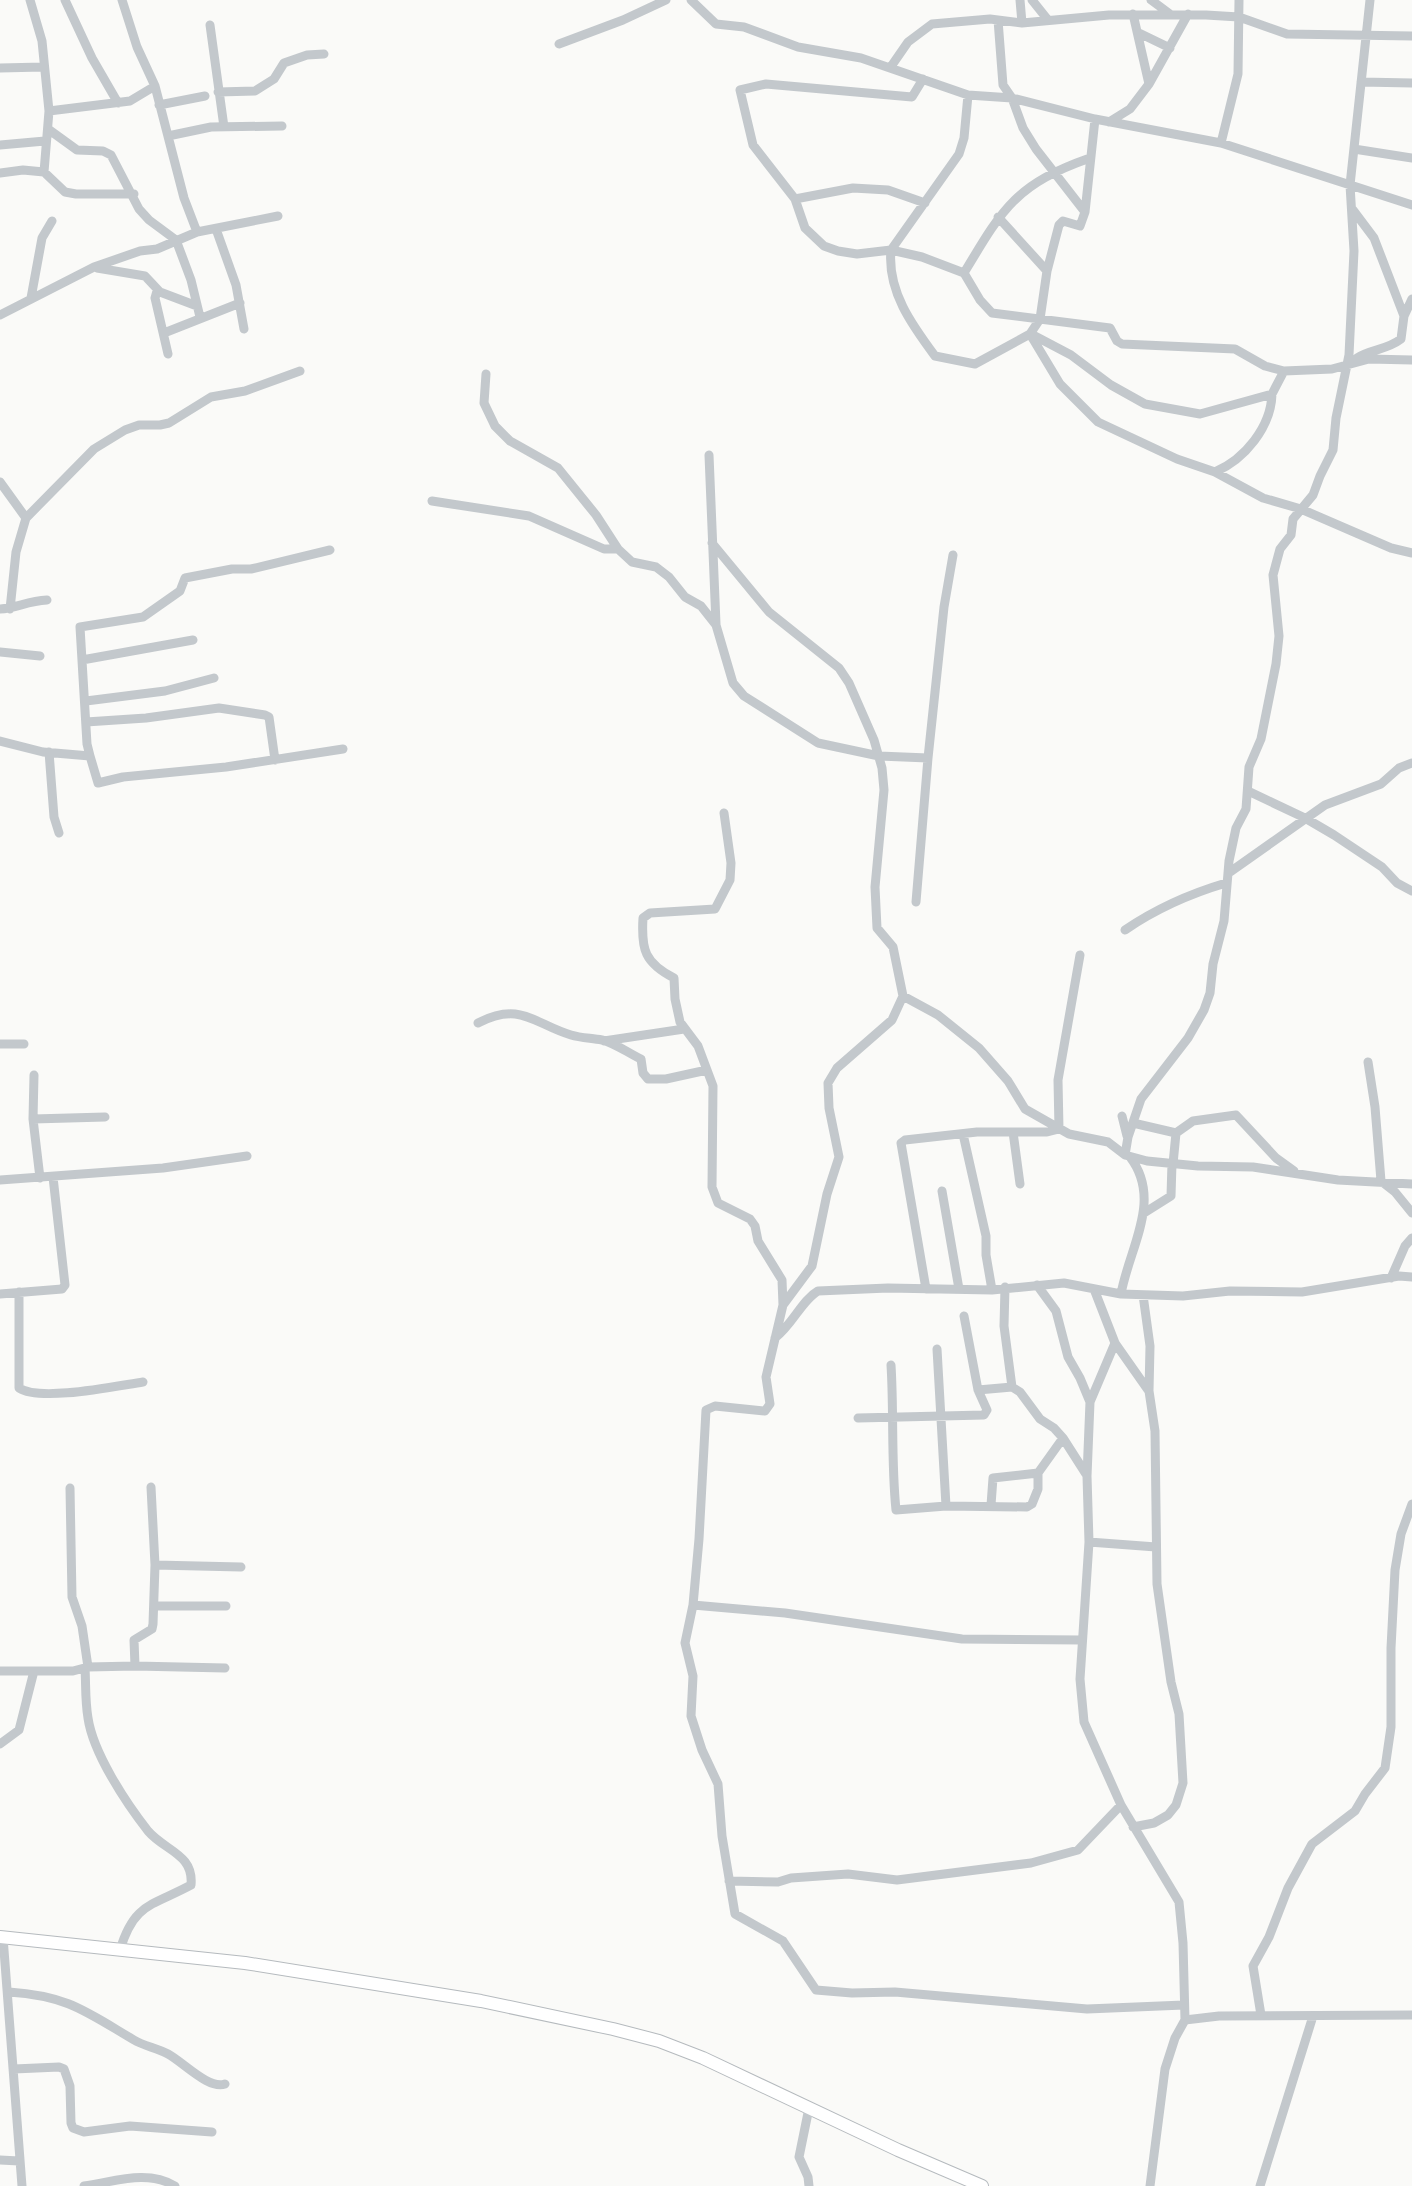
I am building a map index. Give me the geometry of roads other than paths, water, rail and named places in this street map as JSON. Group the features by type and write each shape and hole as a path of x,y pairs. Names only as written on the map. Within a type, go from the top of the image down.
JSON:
{"main road":[{"path":"2,1937 245,1963 558,2015 659,2041 703,2058 982,2186"}],"street":[{"path":"30,0 42,41 49,111 44,172"},
{"path":"65,0 92,58 118,103"},
{"path":"122,0 155,86 184,198 197,232"},
{"path":"559,44 666,0"},
{"path":"691,0 716,24 744,27 798,47 861,58 968,95 1012,98 1095,119 1221,143 1412,205"},
{"path":"1020,0 1022,23"},
{"path":"1032,0 1048,20"},
{"path":"1151,0 1170,14"},
{"path":"1221,143 1238,74 1239,0"},
{"path":"1132,1124 1147,1088 1174,1057 1204,1010 1224,921 1229,861 1236,828 1244,816 1249,767 1261,739 1276,664 1279,636 1273,575 1280,549 1291,535 1293,519 1313,495 1333,450 1347,365 1354,280 1350,185 1361,82 1371,2 1383,0"},
{"path":"890,68 908,42 921,29 932,24 998,20 1022,23 1133,14 1188,14 1239,17 1281,33 1412,36"},
{"path":"1133,14 1149,84"},
{"path":"1109,122 1130,109 1149,84 1188,14"},
{"path":"998,20 1003,85 1012,98 1023,128 1052,172 1085,212"},
{"path":"210,25 224,127"},
{"path":"1139,33 1170,48"},
{"path":"218,92 255,91 274,79 284,63 307,55 324,54"},
{"path":"0,68 43,67"},
{"path":"923,79 912,97 766,84 740,90 753,145 795,199 805,228 824,246 857,254 891,250 922,257 964,273 992,313 1110,328 1120,343 1132,346 1235,349 1265,366 1284,371 1317,371 1369,359 1412,360"},
{"path":"1361,82 1412,83"},
{"path":"49,111 130,101 155,86"},
{"path":"968,95 964,138 959,154 891,250 890,269 914,328 935,356 975,364 1030,334 1040,319 1047,271 1059,225 1063,221 1080,226 1085,212 1095,119"},
{"path":"159,105 205,96"},
{"path":"168,136 224,127 282,126"},
{"path":"48,129 77,150 108,152 134,194 139,209 176,240 191,280 200,317"},
{"path":"0,145 45,141"},
{"path":"1354,149 1412,158"},
{"path":"964,273 1010,203 1052,172 1090,158"},
{"path":"0,173 23,170 44,172 65,192 76,194 134,194"},
{"path":"795,199 853,188 888,190 925,203"},
{"path":"1353,210 1374,238 1404,316"},
{"path":"0,315 94,267 140,251 157,249 197,232 278,216"},
{"path":"998,217 1047,271"},
{"path":"31,298 42,238 52,221"},
{"path":"216,229 240,303 244,329"},
{"path":"94,267 145,276 157,291 197,306"},
{"path":"157,291 155,298 168,354"},
{"path":"1347,365 1366,352 1391,346 1401,339 1404,316 1412,299"},
{"path":"164,333 240,303"},
{"path":"1030,334 1071,355 1111,385 1145,404 1200,414 1272,394"},
{"path":"1030,334 1060,384 1098,422 1177,459 1215,472 1263,498 1301,509 1391,548 1412,553"},
{"path":"47,600 29,601 5,609 26,518 94,449 125,430 139,425 160,425 211,397 245,391 300,371"},
{"path":"1215,472 1226,467 1262,432 1271,410 1272,394 1284,371"},
{"path":"486,374 484,403 495,426 510,441 558,468 596,515 618,549 632,562 656,567 669,577 685,597 701,606 716,625"},
{"path":"709,455 716,625 733,683 744,696 818,743 879,756 928,758"},
{"path":"0,482 26,518"},
{"path":"432,501 529,516 604,549 618,549"},
{"path":"712,543 769,612 839,668 858,704 879,756 884,790 875,887 877,928 893,947 903,996 892,1020 837,1068 828,1083 829,1108 839,1157 827,1194 812,1266 783,1305"},
{"path":"330,550 251,569 232,569 185,578 180,591 143,617 80,627 86,722 90,756 98,783 123,777 226,767 343,749"},
{"path":"916,902 944,607 953,555"},
{"path":"0,579 11,579"},
{"path":"82,660 193,640"},
{"path":"0,652 40,656"},
{"path":"86,701 165,691 214,678"},
{"path":"86,722 219,708 267,716 275,760"},
{"path":"0,741 49,752 90,756"},
{"path":"49,752 54,817 59,833"},
{"path":"1230,872 1325,805 1381,784 1399,768 1412,763"},
{"path":"1248,791 1305,818 1382,867 1397,883 1412,891"},
{"path":"724,813 731,863 730,880 715,909 650,913 643,918 642,939 647,958 674,978 675,999 684,1029 698,1046 713,1086 712,1187 718,1203 750,1219 758,1241 782,1280 783,1305 766,1377 770,1404 765,1411 715,1406 706,1410 693,1605 685,1643 693,1676 691,1716 718,1784 735,1914 783,1941 816,1990 895,1992 1087,2009 1184,2005"},
{"path":"1125,930 1171,902 1226,883"},
{"path":"1059,1129 1058,1080 1080,955"},
{"path":"903,996 938,1015 979,1048 1008,1081 1025,1109 1069,1134 1108,1142 1142,1164 1253,1167 1338,1180 1412,1184"},
{"path":"478,1023 489,1017 522,1014 533,1017 567,1034 604,1041 641,1059 643,1073 648,1079 666,1079 707,1070"},
{"path":"604,1041 684,1029"},
{"path":"0,1044 24,1044"},
{"path":"1368,1062 1379,1139 1381,1181 1395,1192 1412,1213"},
{"path":"34,1075 33,1119 40,1178"},
{"path":"1127,1155 1128,1137 1122,1116 1132,1124 1176,1133 1193,1121 1236,1115 1276,1158 1297,1173"},
{"path":"33,1119 105,1117"},
{"path":"926,1289 901,1143 963,1134 1059,1129"},
{"path":"1013,1132 1020,1184"},
{"path":"1144,1213 1171,1196 1176,1133"},
{"path":"963,1134 986,1236 992,1290"},
{"path":"0,1180 163,1168 247,1156"},
{"path":"1121,1294 1144,1213 1146,1197 1142,1164"},
{"path":"0,1294 51,1291 62,1289 65,1285 53,1177"},
{"path":"942,1191 959,1289"},
{"path":"1146,1197 1155,1207"},
{"path":"1391,1278 1412,1238"},
{"path":"775,1338 789,1327 809,1296 818,1291 888,1288 992,1290 1064,1283 1121,1294 1183,1296 1230,1291 1302,1292 1412,1277"},
{"path":"1037,1285 1056,1311 1068,1357 1090,1402"},
{"path":"1005,1287 1003,1312 1012,1387"},
{"path":"1094,1289 1115,1343 1149,1391"},
{"path":"19,1292 19,1388 27,1394 63,1393 143,1382"},
{"path":"1133,1827 1154,1823 1168,1815 1176,1805 1183,1783 1179,1714 1161,1624 1156,1547 1155,1431 1149,1391 1150,1346 1143,1295"},
{"path":"858,1418 984,1415 987,1410 978,1390 964,1316"},
{"path":"1115,1343 1090,1402 1087,1476 1089,1542 1081,1692 1084,1722 1121,1805 1179,1902 1185,2020 1175,2038 1165,2069 1150,2186"},
{"path":"937,1349 946,1506"},
{"path":"891,1365 896,1510 946,1506 1027,1507 1032,1504 1038,1489 1038,1473 1063,1438"},
{"path":"978,1390 1012,1387 1020,1392 1040,1419 1063,1438 1087,1476"},
{"path":"991,1505 993,1478 1038,1473"},
{"path":"135,1666 134,1640 152,1629 155,1565 151,1487"},
{"path":"70,1488 72,1597 82,1626 88,1719 93,1739 128,1803 151,1834 185,1860 192,1872 191,1885 139,1911 125,1933 120,1950"},
{"path":"1261,2015 1253,1966 1269,1937 1288,1888 1312,1844 1355,1811 1385,1768 1391,1727 1395,1570 1401,1534 1412,1504"},
{"path":"1089,1542 1156,1547"},
{"path":"155,1565 241,1567"},
{"path":"693,1605 771,1612 962,1639 1082,1640"},
{"path":"154,1606 226,1606"},
{"path":"0,1671 135,1666 225,1668"},
{"path":"0,1744 19,1730 34,1671"},
{"path":"729,1881 778,1882 791,1878 848,1874 897,1880 1031,1863 1078,1850 1121,1805"},
{"path":"2,1937 9,1992 22,2186"},
{"path":"9,1992 42,1995 84,2009 135,2040 169,2054 204,2080 219,2086 225,2084"},
{"path":"1185,2020 1261,2015 1412,2015"},
{"path":"1260,2186 1313,2016"},
{"path":"14,2069 64,2069 70,2086 71,2123 73,2128 84,2132 130,2126 212,2132"},
{"path":"809,2108 799,2157 809,2186"},
{"path":"0,2160 19,2161"},
{"path":"84,2186 144,2176 164,2179 175,2186"}]}
